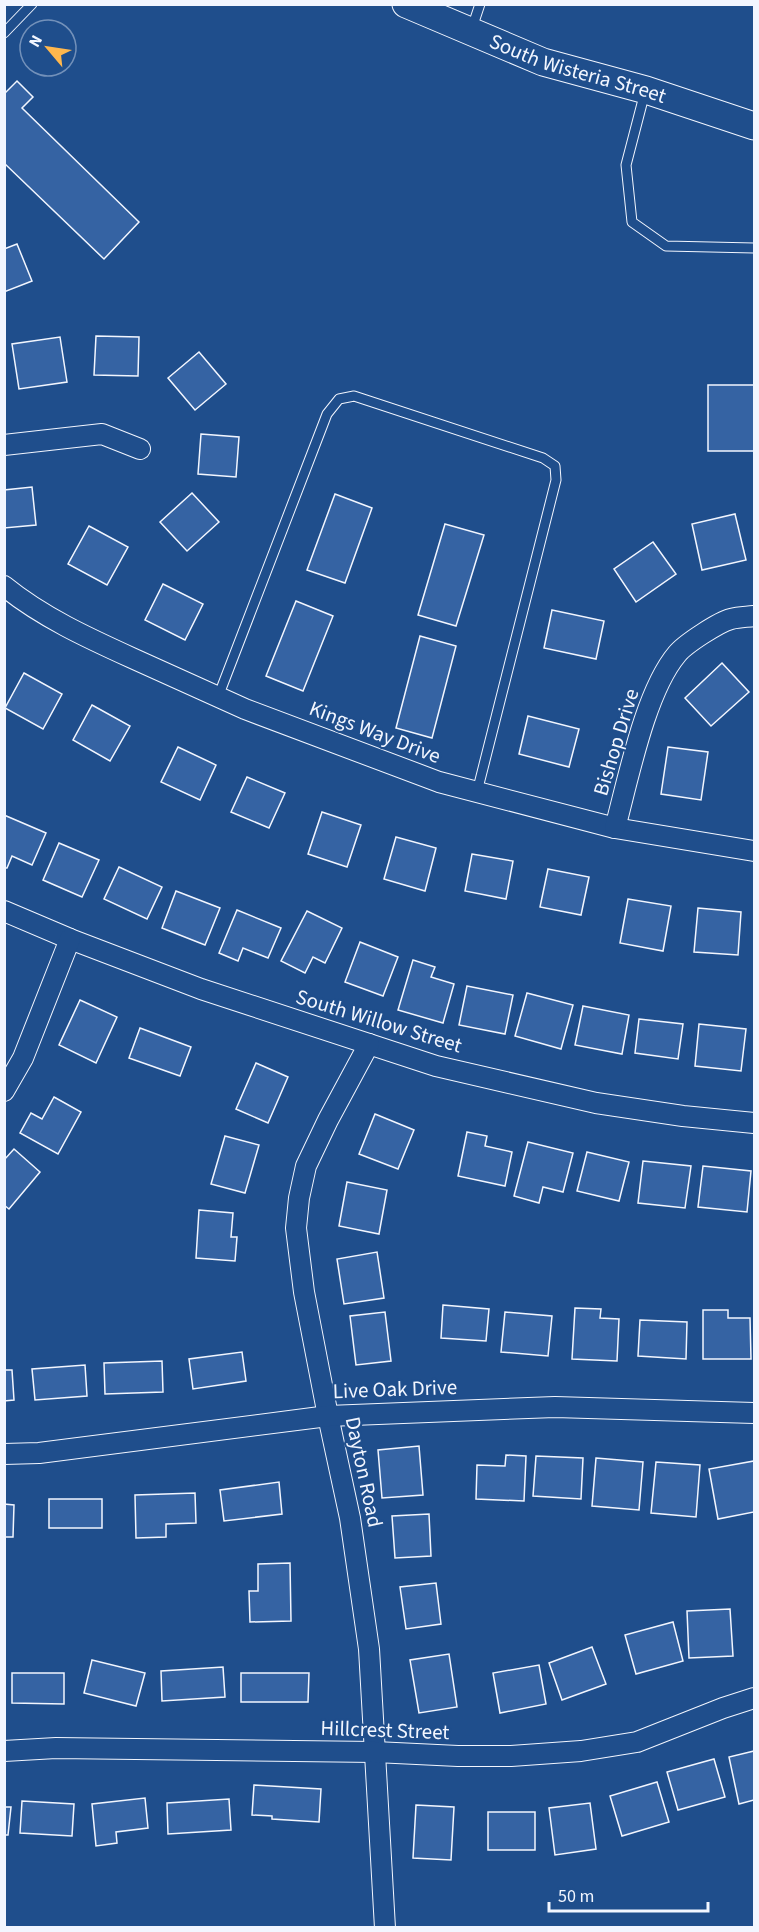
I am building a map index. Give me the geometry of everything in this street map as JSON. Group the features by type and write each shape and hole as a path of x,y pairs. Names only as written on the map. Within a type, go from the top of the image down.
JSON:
{"street":[{"name":"South Wisteria Street","path":"406,4 543,62 645,90 754,126"},
{"path":"4,445 102,434 140,449"},
{"name":"Kings Way Drive","path":"4,586 24,602 92,640 218,698 439,782 615,828 754,851"},
{"name":"Bishop Drive","path":"615,828 644,722 662,679 677,654 694,640 730,619 754,616"},
{"name":"South Willow Street","path":"4,911 201,989 436,1066 596,1103 683,1116 754,1123"},
{"path":"4,1091 23,1058 70,939"},
{"name":"Dayton Road","path":"369,1044 306,1166 299,1198 296,1228 304,1292 351,1518 369,1649 384,1928"},
{"name":"Live Oak Drive","path":"4,1454 39,1453 328,1416 555,1407 754,1413"},
{"name":"Hillcrest Street","path":"4,1751 56,1748 511,1756 581,1751 637,1742 754,1698"}],"lane":[{"path":"4,33 32,4"},
{"path":"470,32 480,4"},
{"path":"645,90 626,165 632,222 666,246 754,248"},
{"path":"218,698 327,414 339,399 354,396 543,458 555,466 556,480 477,792"}],"building":[{"path":"17,81 33,97 22,108 139,222 104,259 4,163 4,94"},
{"path":"17,244 32,281 4,292 4,249"},
{"path":"96,336 139,337 138,376 94,375"},
{"path":"60,337 67,382 19,389 12,344"},
{"path":"199,352 226,384 195,410 168,378"},
{"path":"708,385 754,385 754,451 708,451"},
{"path":"201,434 239,437 236,477 198,474"},
{"path":"32,487 36,525 4,528 4,490"},
{"path":"192,493 219,522 187,551 160,522"},
{"path":"335,494 372,508 345,583 307,570"},
{"path":"735,514 746,560 702,570 692,524"},
{"path":"445,524 484,535 456,626 418,615"},
{"path":"89,526 128,547 107,585 68,564"},
{"path":"653,542 676,574 636,602 614,569"},
{"path":"163,584 203,604 185,640 145,620"},
{"path":"296,601 333,616 303,691 266,676"},
{"path":"552,610 604,621 596,659 544,648"},
{"path":"420,636 456,646 432,738 396,728"},
{"path":"722,663 749,692 711,726 685,698"},
{"path":"24,673 62,694 43,729 5,708"},
{"path":"92,705 130,726 110,761 73,740"},
{"path":"528,716 579,729 569,767 519,754"},
{"path":"178,747 216,765 200,800 161,782"},
{"path":"668,747 708,752 701,800 661,794"},
{"path":"247,777 285,793 269,828 231,812"},
{"path":"322,812 361,825 347,867 308,854"},
{"path":"4,815 46,833 32,865 12,856 7,868 4,868"},
{"path":"396,837 436,848 425,891 384,879"},
{"path":"59,843 99,860 82,897 43,880"},
{"path":"472,854 513,861 506,899 465,891"},
{"path":"119,867 162,887 147,919 104,899"},
{"path":"548,869 589,877 581,915 540,907"},
{"path":"176,891 220,908 205,945 162,928"},
{"path":"628,899 671,906 663,951 620,943"},
{"path":"698,908 741,912 738,955 694,952"},
{"path":"237,910 281,928 268,958 243,948 238,961 219,953"},
{"path":"307,911 342,928 325,963 313,957 305,973 281,961"},
{"path":"360,942 398,957 383,996 345,982"},
{"path":"413,960 435,967 431,977 454,984 443,1023 398,1010"},
{"path":"467,986 513,995 505,1034 459,1025"},
{"path":"527,993 573,1005 561,1049 515,1036"},
{"path":"80,1000 117,1017 96,1063 59,1045"},
{"path":"583,1006 629,1015 622,1054 575,1045"},
{"path":"639,1019 683,1024 678,1059 635,1053"},
{"path":"699,1024 746,1029 741,1071 695,1066"},
{"path":"140,1028 191,1047 180,1076 129,1058"},
{"path":"256,1063 288,1077 268,1123 236,1109"},
{"path":"54,1097 81,1112 58,1154 20,1133 31,1113 42,1119"},
{"path":"375,1114 414,1130 398,1169 359,1154"},
{"path":"467,1132 487,1136 485,1146 512,1152 505,1186 458,1176"},
{"path":"225,1136 259,1145 245,1193 211,1184"},
{"path":"528,1142 573,1153 563,1192 543,1187 539,1203 514,1196"},
{"path":"14,1149 40,1172 9,1209 4,1205 4,1160"},
{"path":"587,1152 629,1162 619,1201 577,1191"},
{"path":"643,1161 691,1166 685,1208 638,1203"},
{"path":"703,1166 751,1171 747,1212 698,1207"},
{"path":"347,1182 387,1190 379,1234 339,1226"},
{"path":"199,1210 233,1213 231,1237 237,1237 235,1261 196,1258"},
{"path":"377,1252 384,1298 344,1304 337,1259"},
{"path":"443,1305 489,1309 486,1341 441,1338"},
{"path":"575,1308 601,1309 600,1318 619,1319 617,1361 572,1359"},
{"path":"703,1310 728,1310 728,1318 750,1318 751,1359 703,1359"},
{"path":"385,1312 391,1361 356,1365 350,1316"},
{"path":"505,1312 552,1316 548,1356 501,1352"},
{"path":"640,1320 687,1322 686,1359 638,1356"},
{"path":"242,1352 246,1381 193,1389 189,1359"},
{"path":"162,1361 163,1392 105,1394 104,1363"},
{"path":"85,1365 87,1396 35,1400 32,1369"},
{"path":"4,1370 12,1370 14,1400 4,1401"},
{"path":"419,1446 423,1495 382,1498 378,1450"},
{"path":"506,1455 526,1456 524,1501 476,1499 477,1465 505,1466"},
{"path":"536,1456 583,1458 581,1499 533,1496"},
{"path":"596,1458 643,1462 639,1510 592,1506"},
{"path":"754,1461 754,1512 718,1519 709,1469"},
{"path":"656,1462 700,1465 696,1517 651,1513"},
{"path":"279,1482 282,1514 224,1521 220,1490"},
{"path":"195,1493 196,1523 166,1524 166,1537 136,1538 135,1495"},
{"path":"49,1499 102,1499 102,1528 49,1528"},
{"path":"4,1504 14,1505 13,1537 4,1537"},
{"path":"429,1514 431,1556 395,1558 392,1516"},
{"path":"290,1563 291,1621 250,1622 249,1591 258,1591 258,1564"},
{"path":"436,1583 441,1624 406,1629 400,1587"},
{"path":"730,1609 733,1656 689,1658 687,1611"},
{"path":"673,1622 683,1661 636,1674 625,1635"},
{"path":"592,1647 606,1684 562,1700 549,1663"},
{"path":"449,1654 457,1707 419,1713 410,1660"},
{"path":"92,1660 145,1673 136,1706 84,1693"},
{"path":"539,1665 546,1704 500,1713 493,1673"},
{"path":"223,1667 225,1697 162,1701 161,1671"},
{"path":"12,1673 64,1673 64,1704 12,1703"},
{"path":"241,1673 309,1673 308,1702 241,1702"},
{"path":"754,1751 754,1800 739,1804 729,1757"},
{"path":"714,1759 725,1797 678,1810 667,1772"},
{"path":"657,1782 669,1822 622,1836 610,1796"},
{"path":"254,1785 321,1789 319,1822 272,1819 272,1816 252,1815"},
{"path":"145,1798 148,1828 116,1832 117,1843 96,1846 92,1804"},
{"path":"229,1799 231,1830 168,1834 167,1803"},
{"path":"22,1801 74,1804 72,1836 20,1833"},
{"path":"590,1803 596,1849 555,1855 549,1808"},
{"path":"416,1805 454,1807 451,1860 413,1858"},
{"path":"4,1807 11,1807 8,1835 4,1835"},
{"path":"488,1812 535,1812 535,1850 488,1850"}]}
